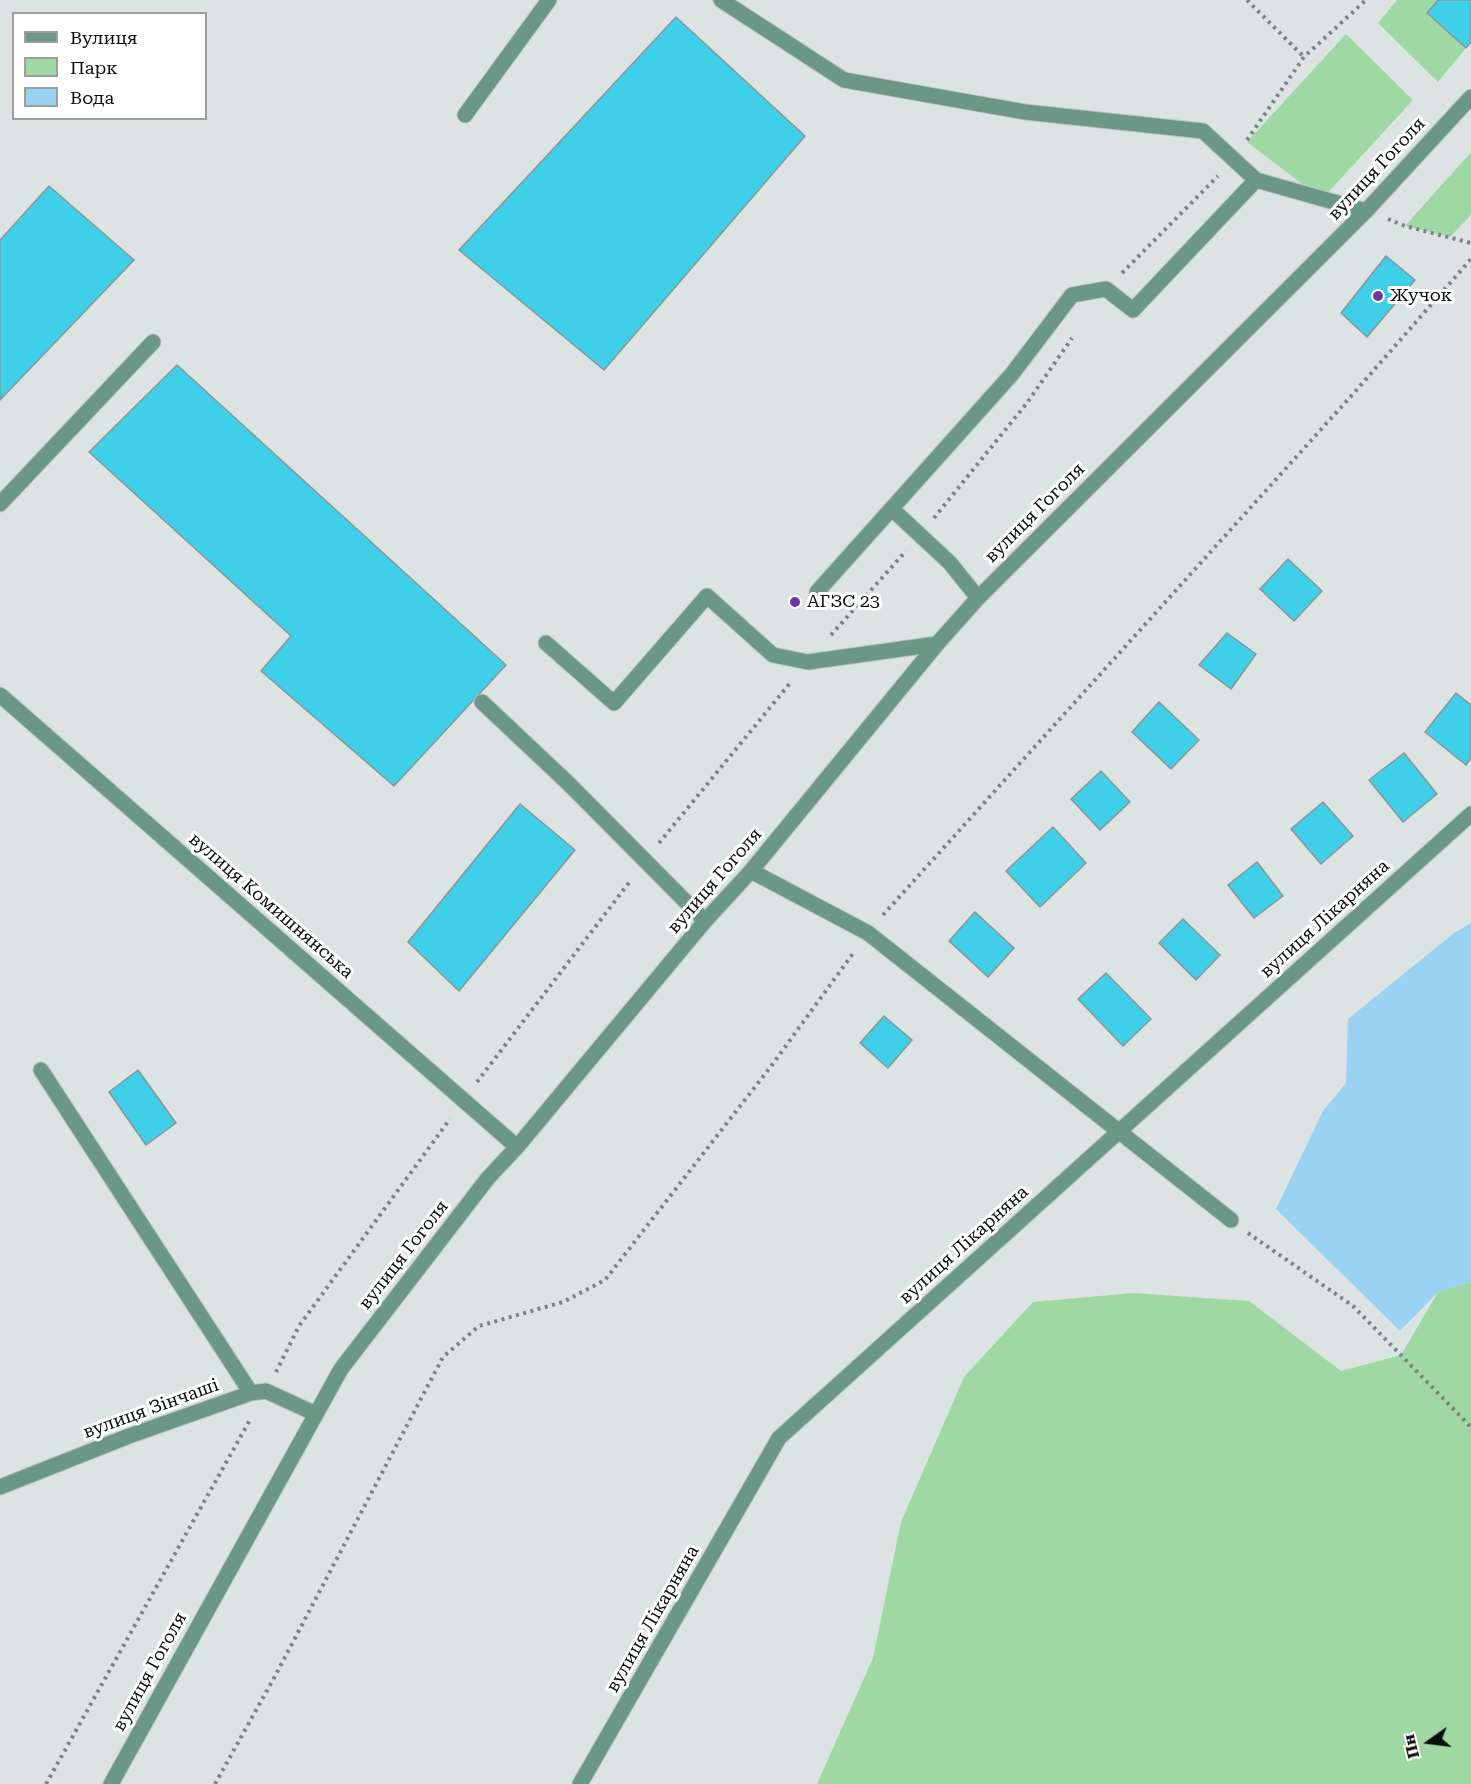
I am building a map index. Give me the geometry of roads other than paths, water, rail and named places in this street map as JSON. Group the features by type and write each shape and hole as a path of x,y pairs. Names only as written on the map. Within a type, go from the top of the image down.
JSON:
{"street":[{"path":"465,115 549,0"},
{"path":"721,0 844,80 1025,112 1203,131 1256,180 1366,211"},
{"name":"вулиця Гоголя","path":"111,1784 341,1369 488,1178 517,1147 705,921 752,871 936,644 978,598 1366,211 1471,97"},
{"path":"817,592 1011,374 1072,296 1106,289 1133,310 1256,180"},
{"path":"0,504 153,342"},
{"path":"891,509 950,563 978,598"},
{"path":"546,643 614,703 707,596 773,655 807,662 936,644"},
{"name":"вулиця Комишнянська","path":"0,695 517,1147"},
{"path":"482,702 569,784 705,921"},
{"name":"вулиця Лікарняна","path":"580,1784 779,1438 1471,814"},
{"path":"752,871 868,933 1231,1220"},
{"path":"41,1070 251,1393"},
{"name":"вулиця Зінчаші","path":"0,1487 129,1436 251,1393 266,1391 316,1414"}],"water":[{"path":"1471,923 1471,1282 1438,1292 1400,1331 1276,1209 1323,1111 1346,1083 1348,1019 1454,933"}],"place":[{"name":"Жучок","path":"1378,296"},
{"name":"АГЗС 23","path":"795,602"}]}
